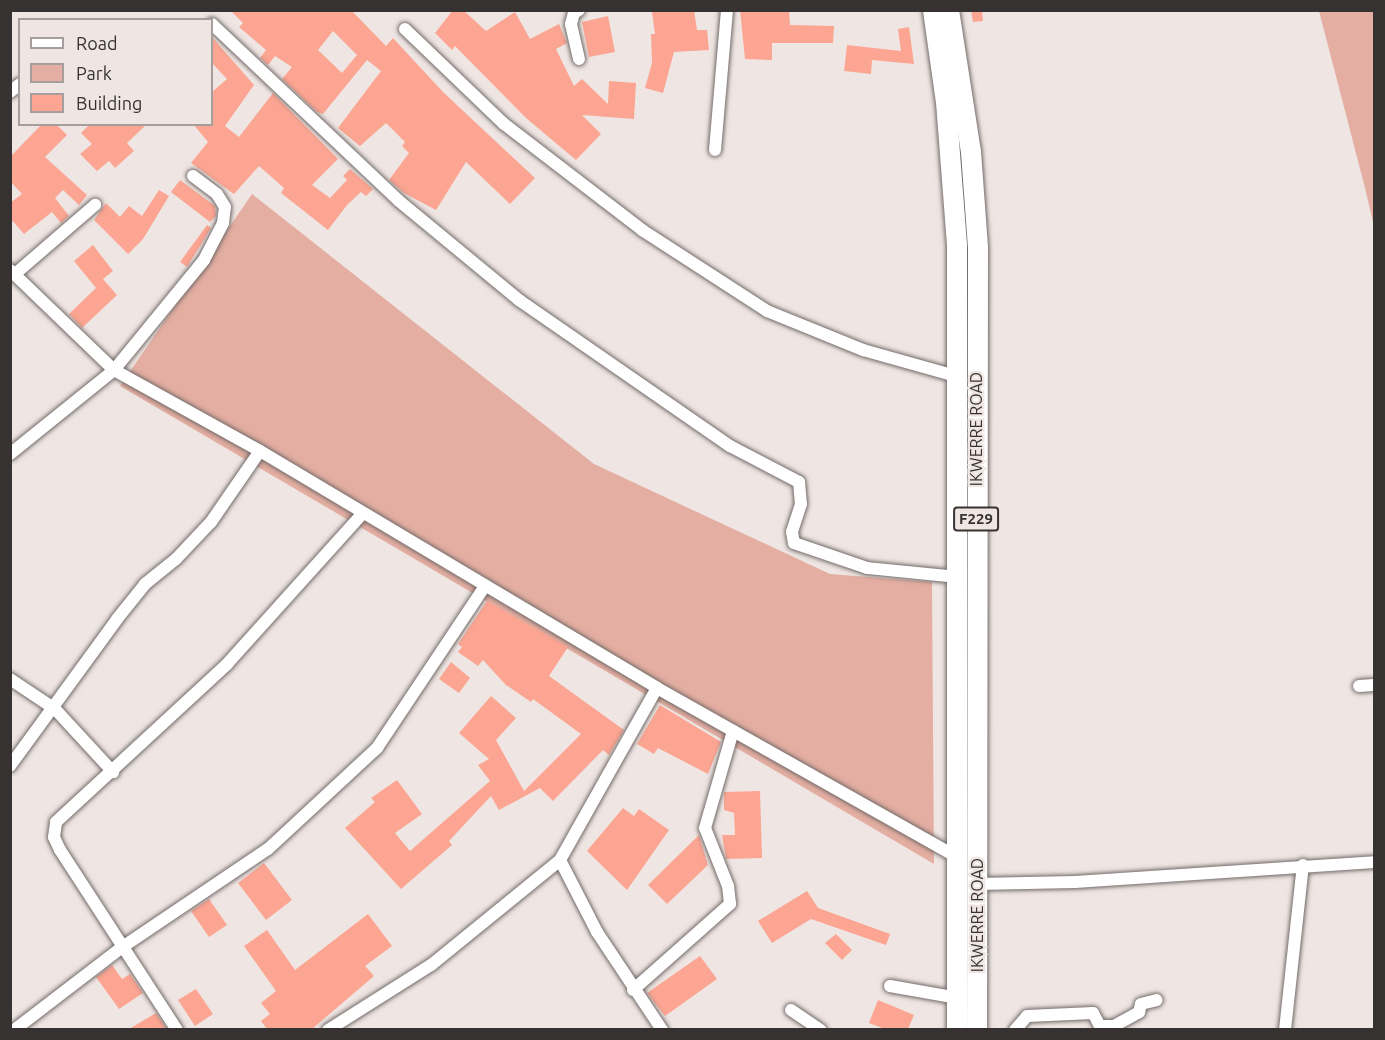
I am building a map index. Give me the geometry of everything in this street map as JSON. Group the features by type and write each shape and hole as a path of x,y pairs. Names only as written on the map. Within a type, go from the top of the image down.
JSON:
{"main road":[{"name":"IKWERRE ROAD","path":"933,10 955,198 959,377 957,577 960,859 957,1029"},
{"name":"IKWERRE ROAD","path":"949,10 971,152 978,248 977,1029"}],"street":[{"path":"579,10 573,13 571,24 579,59"},
{"path":"716,150 727,10"},
{"path":"213,25 399,201 519,300 730,446 799,482 801,504 792,532 794,543 867,568 957,577"},
{"path":"405,29 504,124 642,230 767,311 863,350 959,377"},
{"path":"10,454 114,370 204,260 223,223 225,207 217,194 193,176"},
{"path":"95,205 13,272 114,370 260,451 657,688 960,859"},
{"path":"10,766 55,709 117,619 146,584 176,559 212,522 260,451"},
{"path":"177,1029 121,948 54,837 56,822 113,772 227,664 363,513"},
{"path":"14,1029 121,948 268,849 377,748 485,586"},
{"path":"10,679 55,709 113,772"},
{"path":"1359,686 1374,685"},
{"path":"328,1029 431,965 560,860 657,688"},
{"path":"633,990 730,904 728,886 705,828 733,731"},
{"path":"560,860 633,990 662,1029"},
{"path":"977,884 1087,882 1374,862"},
{"path":"1285,1029 1304,866"},
{"path":"890,986 958,998"},
{"path":"1015,1029 1027,1016 1093,1013 1100,1026 1114,1026 1140,1012 1141,1004 1157,1000"},
{"path":"791,1010 821,1029"}],"green space":[{"path":"1319,11 1374,11 1374,226 1364,184"},
{"path":"252,194 594,464 830,574 932,582 934,864 120,386"}],"building":[{"path":"230,10 351,10 386,46 393,38 443,92 535,178 510,204 466,162 436,210 404,193 389,180 409,153 402,146 405,142 386,123 360,146 338,128 381,71 367,60 323,114 317,112 282,79 292,67 275,56 268,65 260,58 266,50 239,27 243,23","holes":["333,31 357,55 342,73 318,50"]},
{"path":"453,10 463,10 486,31 515,12 530,39 559,24 567,43 556,49 574,86 582,79 608,104 609,81 636,83 634,119 582,115 601,134 576,160 526,118 455,46 452,50 435,33"},
{"path":"694,10 697,30 707,30 709,50 674,52 663,93 645,88 652,63 651,34 655,34 652,12"},
{"path":"740,10 789,10 790,25 834,26 833,43 772,43 772,60 745,59"},
{"path":"971,10 982,10 983,21 973,22"},
{"path":"608,16 615,52 589,57 582,22"},
{"path":"909,27 914,64 872,60 871,74 844,71 847,45 901,51 898,29"},
{"path":"213,38 254,85 225,126 239,137 273,93 338,159 312,185 330,198 347,180 343,176 350,169 373,189 366,196 361,192 347,205 328,230 281,193 284,188 259,166 234,194 191,163 208,142 195,126 213,126 213,91 227,79 213,64"},
{"path":"40,126 58,126 67,135 45,157 87,195 79,205 63,190 55,198 69,216 61,223 52,212 24,234 10,218 10,203 22,194 10,181 10,157"},
{"path":"88,126 145,126 127,143 134,151 115,168 109,161 97,171 80,154 92,144 81,133"},
{"path":"180,180 215,206 216,216 210,222 171,192"},
{"path":"159,190 169,196 143,239 128,254 94,220 106,203 120,217 129,206 142,216"},
{"path":"207,225 211,228 187,267 180,262"},
{"path":"93,245 113,271 103,279 117,295 82,328 69,314 96,288 74,261"},
{"path":"487,601 568,647 549,676 624,730 609,755 603,750 553,801 540,788 499,810 491,796 449,841 452,845 401,889 345,828 375,802 371,798 397,780 422,814 395,833 410,851 490,781 478,765 489,759 459,733 491,696 516,718 496,740 524,791 581,734 533,699 531,702 506,685 483,660 478,666 458,652 462,647 458,644"},
{"path":"451,662 470,678 459,693 439,679"},
{"path":"660,705 721,742 708,774 658,748 654,754 637,744"},
{"path":"760,791 762,858 726,859 722,835 735,835 734,813 724,810 724,792"},
{"path":"623,808 634,816 639,809 669,830 627,890 587,851"},
{"path":"699,835 708,865 667,904 648,885"},
{"path":"264,863 292,900 266,920 238,883"},
{"path":"807,891 818,908 890,934 886,945 811,919 772,943 758,921"},
{"path":"209,899 227,925 209,937 191,911"},
{"path":"368,914 392,946 365,966 374,976 312,1029 267,1029 261,1021 270,1014 261,1003 276,991 244,946 267,930 295,970"},
{"path":"836,934 852,950 842,960 825,943"},
{"path":"700,956 717,979 665,1016 647,993"},
{"path":"112,965 122,979 130,974 143,993 119,1009 96,977"},
{"path":"196,989 213,1014 195,1026 178,1000"},
{"path":"878,1000 914,1015 908,1029 885,1029 869,1023"},
{"path":"156,1013 167,1029 129,1029"}]}
